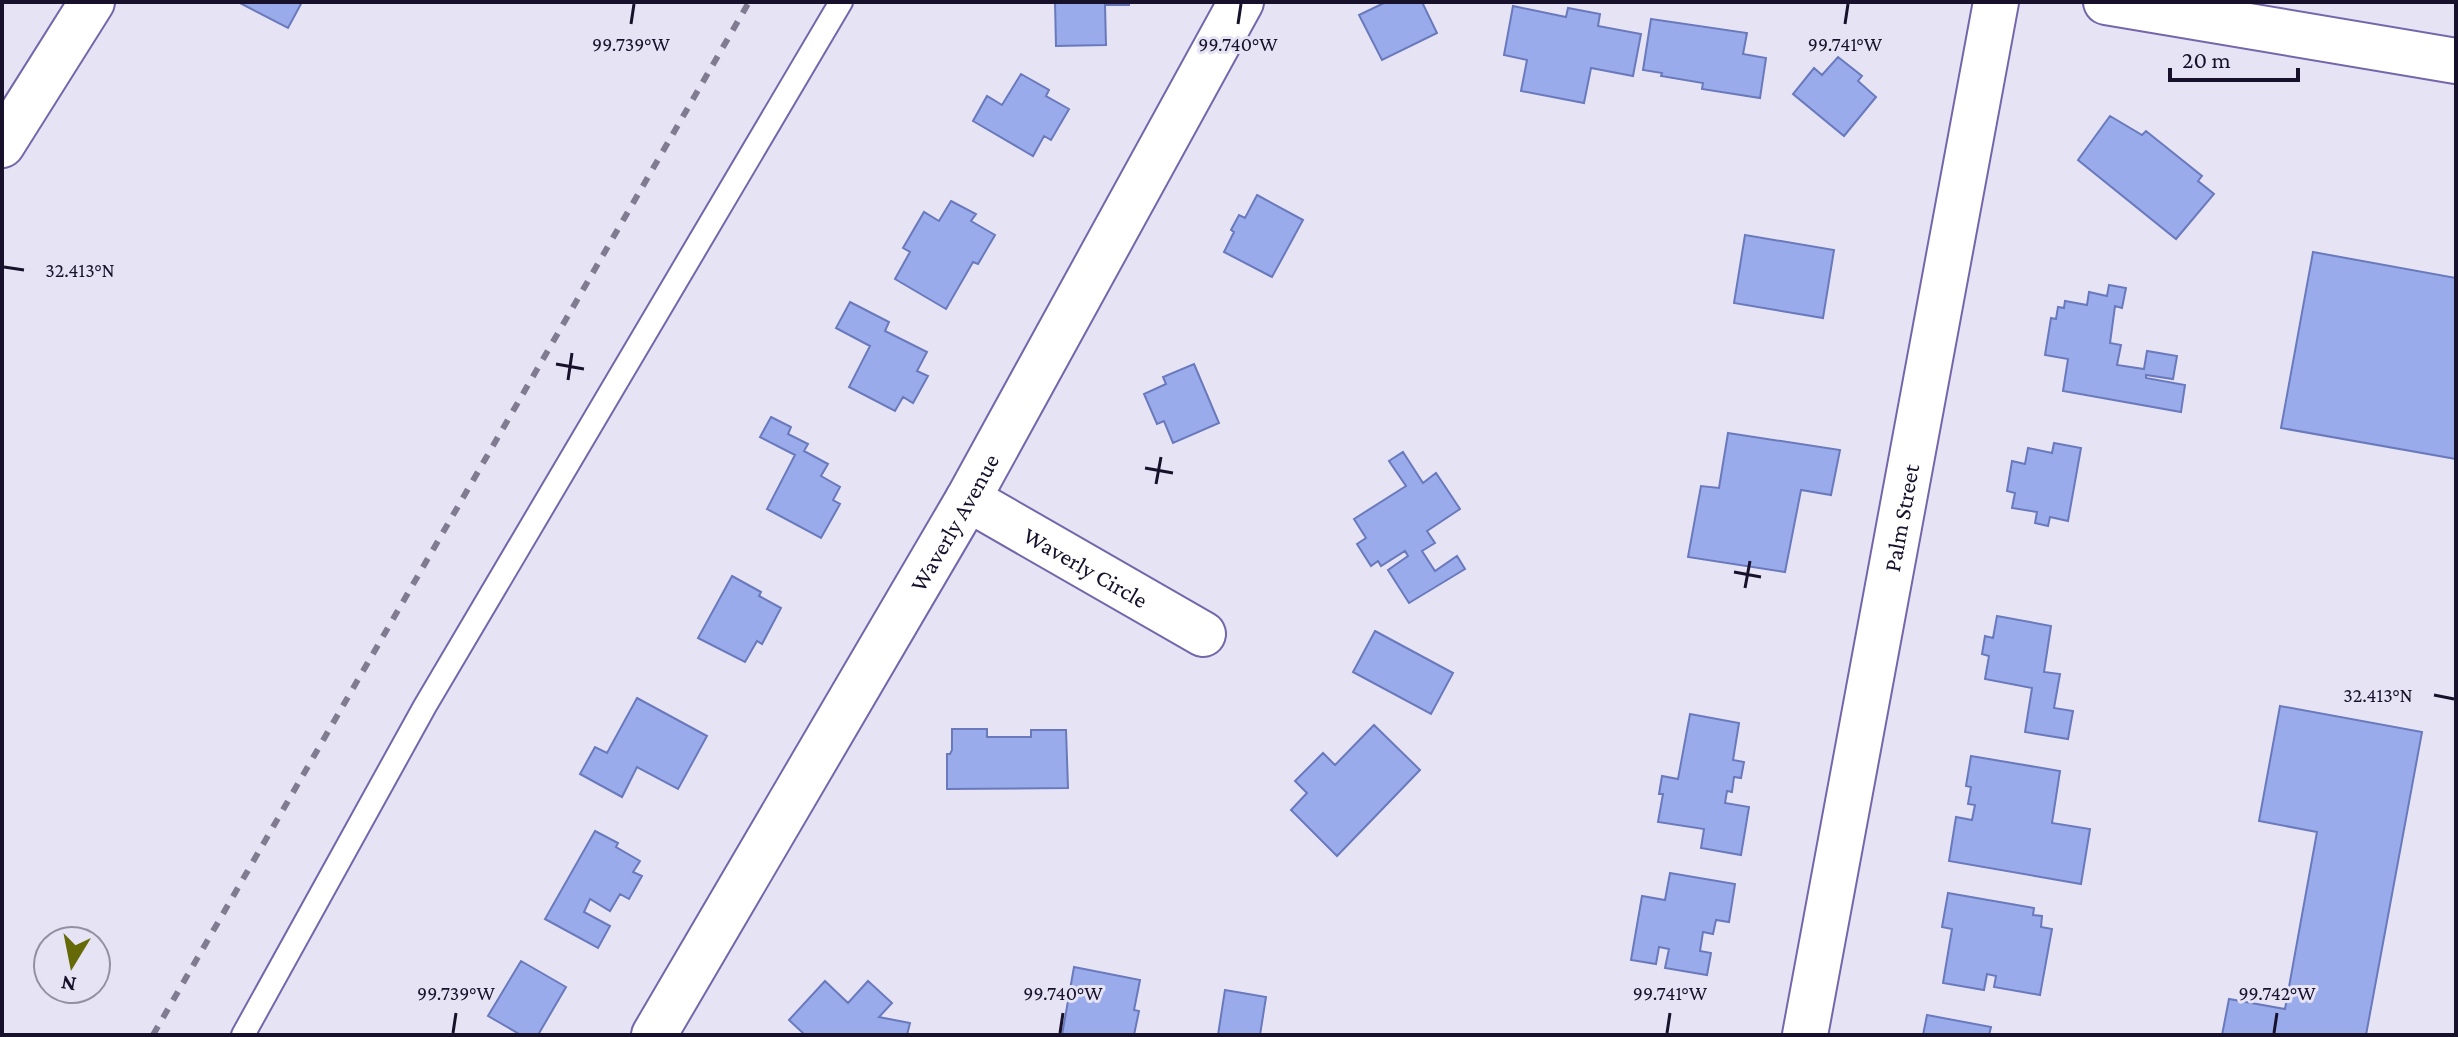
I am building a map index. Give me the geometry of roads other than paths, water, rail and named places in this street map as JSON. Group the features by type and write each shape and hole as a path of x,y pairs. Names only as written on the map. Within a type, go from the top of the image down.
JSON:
{"street":[{"path":"2,145 92,2"},
{"name":"Waverly Avenue","path":"654,1035 968,499 1241,2"},
{"name":"Palm Street","path":"1805,1035 1996,2"},
{"path":"2106,2 2456,61"},
{"name":"Waverly Circle","path":"968,499 1203,634"}],"lane":[{"path":"243,1035 425,706 841,2"}],"railway":[{"path":"153,1035 749,2"}]}
